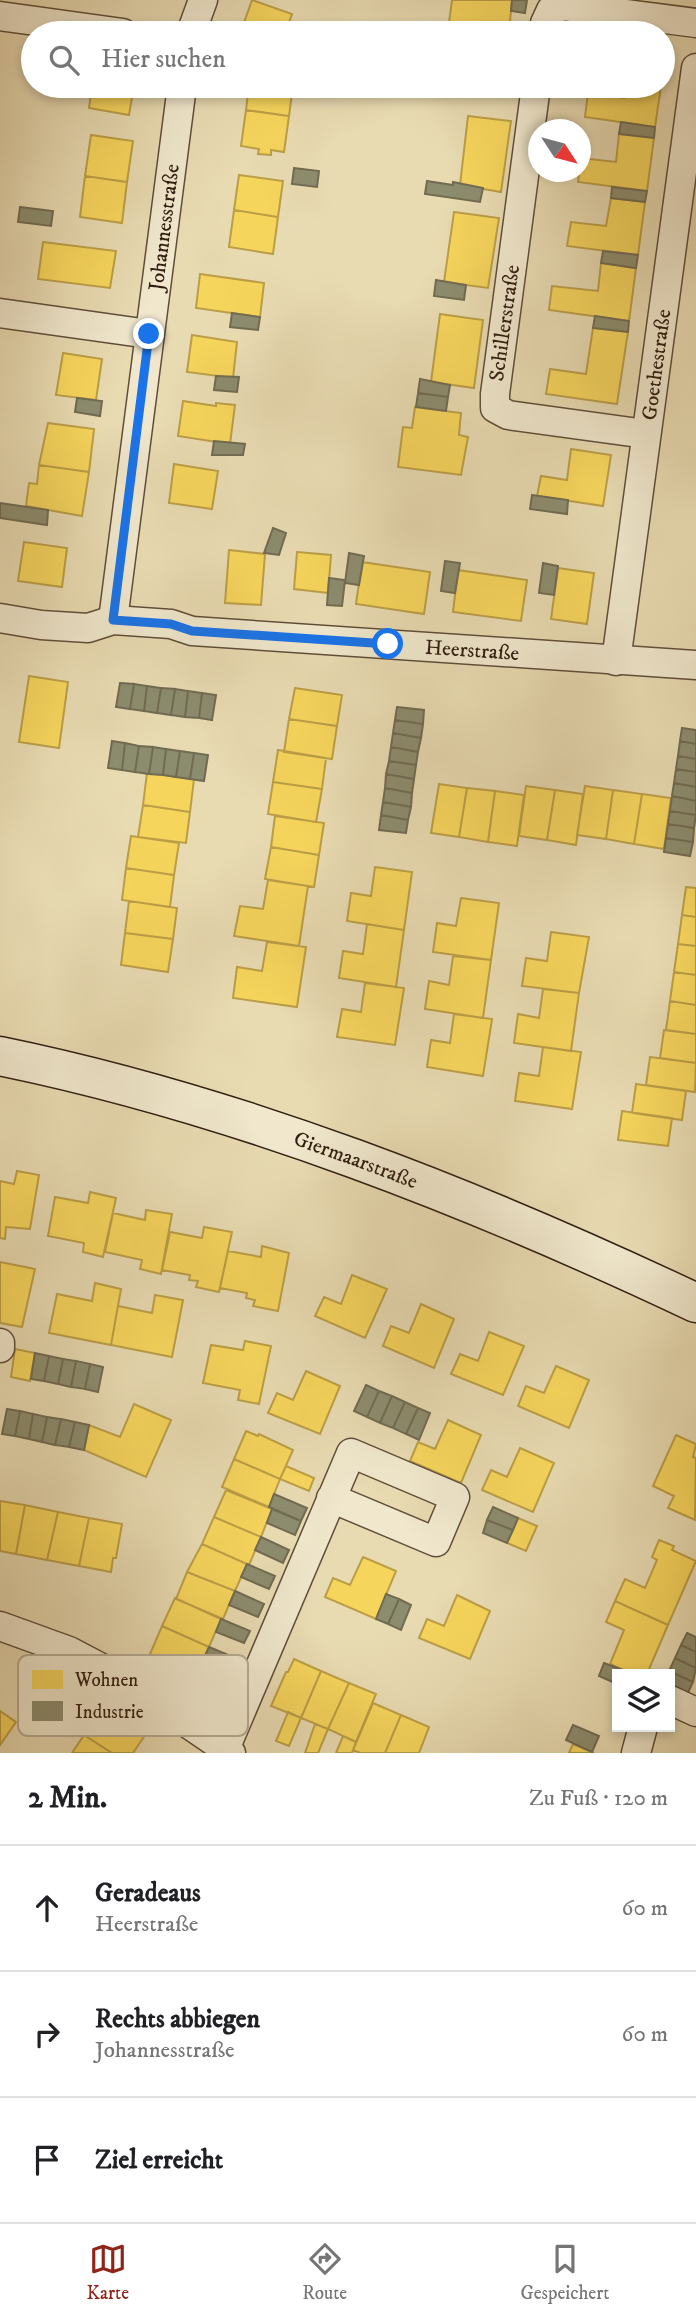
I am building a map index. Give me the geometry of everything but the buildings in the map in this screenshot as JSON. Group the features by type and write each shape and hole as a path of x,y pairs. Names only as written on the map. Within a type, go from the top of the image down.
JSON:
{"main road":[{"name":"Giermaarstraße","path":"0,1056 226,1115 395,1173 605,1260 696,1304"}],"street":[{"path":"195,21 202,0"},
{"path":"546,21 551,10 564,6 696,23"},
{"path":"0,16 36,21"},
{"name":"Goethestraße","path":"616,661 696,68"},
{"name":"Johannesstraße","path":"113,620 180,98"},
{"name":"Schillerstraße","path":"534,98 495,408 508,415 646,434"},
{"path":"0,313 149,334"},
{"name":"Heerstraße","path":"0,618 41,625 88,628 113,620 171,624 192,631 696,666"},
{"path":"0,1343 0,1349"},
{"path":"248,1680 331,1498"},
{"path":"0,1626 77,1655"},
{"path":"675,1702 696,1712"},
{"path":"636,1753 642,1732"},
{"path":"201,1736 217,1748"}],"route":[{"path":"149,334 113,620 171,624 192,631 388,644"}]}
